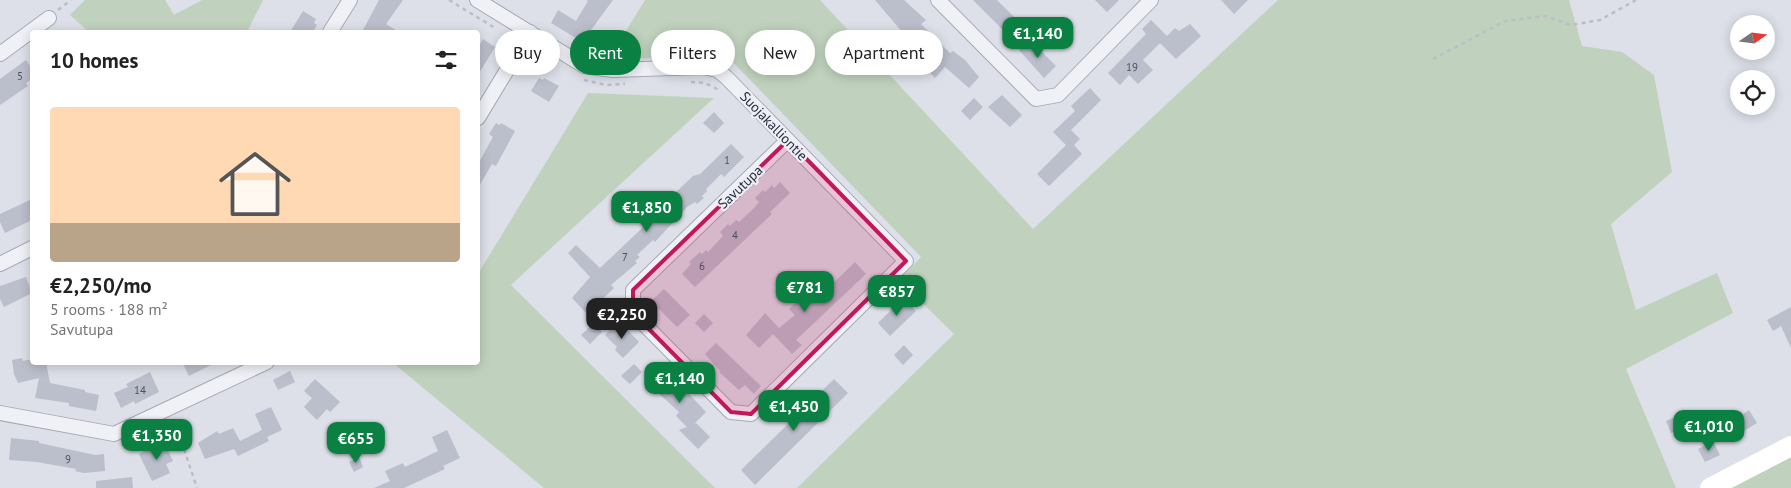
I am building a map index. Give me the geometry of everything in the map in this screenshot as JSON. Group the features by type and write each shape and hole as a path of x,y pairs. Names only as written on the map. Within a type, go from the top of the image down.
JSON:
{"street":[{"path":"331,30 350,0"},
{"name":"Suojakalliontie","path":"477,0 527,30"},
{"path":"938,0 1036,99 1058,95 1151,0"},
{"path":"33,30 49,18"},
{"path":"0,54 30,32"},
{"name":"Suojakalliontie","path":"560,51 584,66 613,70 704,68 717,70 906,261"},
{"path":"480,115 504,75"},
{"name":"Savutupa","path":"788,140 633,290 633,312 731,412 751,414 906,261"},
{"path":"0,264 30,249"},
{"path":"0,414 114,434 262,365"},
{"path":"1710,488 1791,446"}],"path":[{"path":"449,0 498,30"},
{"path":"1434,59 1504,21 1546,16 1571,25 1600,20 1636,0"},
{"path":"576,78 606,85 635,84"},
{"path":"682,82 705,83 720,90 726,97"},
{"path":"170,408 197,488"}],"highlighted area":[{"path":"788,140 906,261 751,414 731,412 633,313 633,290"}],"green space":[{"path":"85,0 165,0 174,15 202,0 263,0 248,30 87,30 70,15"},
{"path":"645,0 820,0 848,30 825,30 825,75 890,75 1033,229 1278,0 1569,0 1582,46 1622,52 1654,75 1672,172 1611,224 1636,310 1717,273 1733,313 1626,369 1676,488 797,488 954,334 899,280 921,257 745,75 815,75 815,30 745,30 745,75 735,64 735,30 651,30 651,58 641,59 641,30 626,30"},
{"path":"588,93 714,98 511,285 715,488 544,488 395,365 480,365 480,271"},
{"path":"1791,446 1791,488 1710,488"}],"building":[{"path":"379,0 403,0 386,24 396,30 363,30"},
{"path":"586,0 613,0 591,30 570,30 570,34 551,23 558,10 576,21 588,1"},
{"path":"875,0 904,0 926,20 921,24 927,30 901,30"},
{"path":"973,0 997,0 1019,22 1007,34"},
{"path":"1095,0 1119,0 1107,12"},
{"path":"1221,0 1248,0 1234,14"},
{"path":"303,11 316,19 314,23 317,25 314,30 291,30"},
{"path":"1151,20 1167,36 1175,28 1179,31 1190,24 1201,36 1176,59 1160,43 1143,60 1153,70 1138,84 1129,75 1120,85 1108,73 1146,34 1142,29"},
{"path":"483,39 495,47 480,72 480,44"},
{"path":"1030,40 1056,66 1044,78 1019,50"},
{"path":"943,46 950,53 953,51 965,60 979,77 969,88 945,67 943,69"},
{"path":"26,60 30,66 30,80 26,83 28,86 0,105 0,79"},
{"path":"539,78 543,80 544,78 559,86 549,102 531,91"},
{"path":"1090,88 1101,100 1071,130 1080,139 1074,145 1082,154 1049,186 1037,174 1066,145 1053,132 1075,111 1071,106"},
{"path":"1002,95 1022,115 1010,127 988,107"},
{"path":"974,98 983,107 970,120 961,111"},
{"path":"714,112 724,123 714,133 703,123"},
{"path":"496,123 500,125 501,123 515,131 496,166 492,164 480,185 480,160 493,137 489,134"},
{"path":"731,144 744,157 724,177 721,174 706,189 707,191 702,196 704,198 697,204 695,202 687,207 655,242 653,240 637,255 640,257 635,261 637,263 611,285 614,288 587,314 572,298 590,277 568,253 576,245 600,268 676,196 674,194 693,176 700,174"},
{"path":"780,182 790,193 770,212 772,214 695,287 682,274 691,264 689,262 700,252 702,254 706,250 708,252 723,236 720,232 728,224 730,226 736,220 739,222 754,208 759,202 755,198 763,190 765,192 772,185 774,188"},
{"path":"30,200 30,221 5,233 0,222 0,214"},
{"path":"855,262 866,274 796,340 802,345 792,354 773,334 759,348 746,335 765,313 779,328 795,315 789,309 800,298 806,304 817,293 820,296"},
{"path":"26,277 30,294 4,307 0,299 0,286"},
{"path":"664,289 690,315 677,327 651,301"},
{"path":"903,298 916,311 890,336 878,323"},
{"path":"1791,307 1791,348 1781,326 1773,331 1767,320"},
{"path":"704,314 713,323 704,332 695,323"},
{"path":"594,323 602,332 590,344 581,335"},
{"path":"616,324 620,328 623,325 639,342 623,358 615,350 617,347 605,335"},
{"path":"716,343 761,386 754,394 745,385 739,390 719,372 705,354"},
{"path":"904,345 913,355 903,365 894,355"},
{"path":"22,358 23,361 30,359 30,365 47,365 50,383 85,390 85,392 99,395 96,411 69,406 69,403 35,398 39,378 18,383 14,374 12,360"},
{"path":"634,364 642,372 630,384 621,376"},
{"path":"184,365 211,365 189,376"},
{"path":"656,365 659,368 662,365 706,412 694,424 696,423 710,437 698,449 679,430 687,427 676,416 679,412 655,390 657,388 645,376"},
{"path":"290,371 295,382 278,390 273,380"},
{"path":"150,372 159,392 135,404 134,401 121,408 114,393 128,387 126,384"},
{"path":"315,379 340,402 330,412 327,409 317,420 304,407 312,398 304,391"},
{"path":"834,379 848,393 755,485 741,470"},
{"path":"271,407 282,430 267,437 269,441 238,456 234,449 205,459 198,443 217,431 219,434 233,428 240,441 262,430 255,414"},
{"path":"1749,410 1757,423 1742,432 1733,416 1741,411 1743,414"},
{"path":"1675,417 1680,429 1671,433 1666,421"},
{"path":"447,430 460,458 443,466 445,469 404,488 374,488 390,481 385,471 403,463 405,467 438,451 432,437"},
{"path":"11,438 39,441 39,443 95,455 104,454 105,471 84,473 75,471 76,469 37,462 9,460"},
{"path":"1713,441 1720,455 1705,462 1698,449"},
{"path":"164,442 173,461 166,464 170,473 152,481 139,454"},
{"path":"359,457 363,467 354,472 349,462"},
{"path":"132,477 133,488 96,488 96,481"}]}
